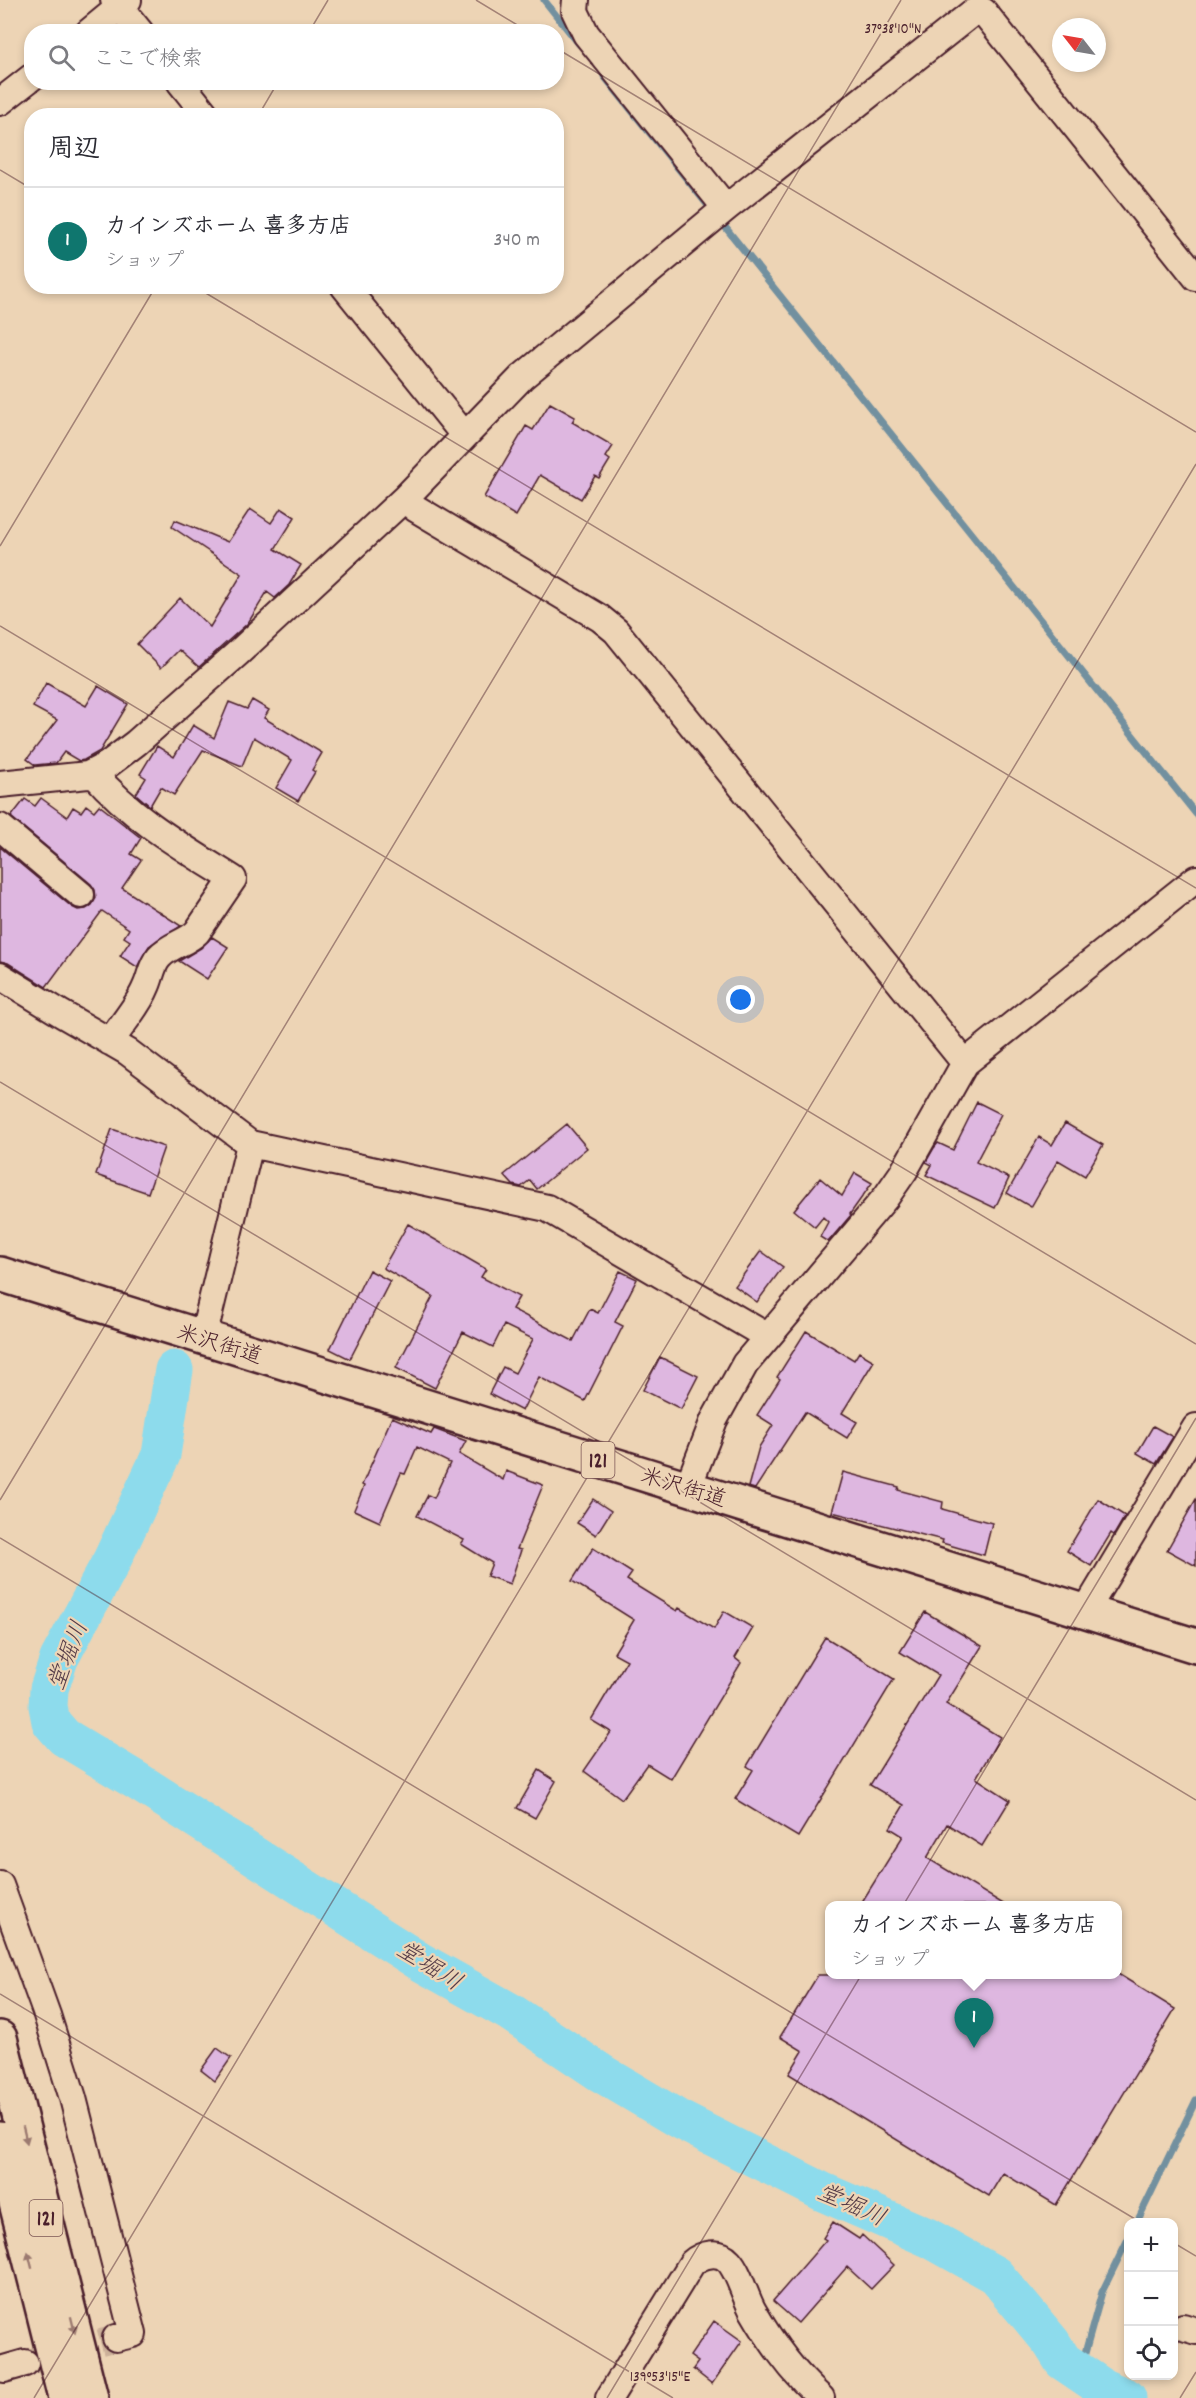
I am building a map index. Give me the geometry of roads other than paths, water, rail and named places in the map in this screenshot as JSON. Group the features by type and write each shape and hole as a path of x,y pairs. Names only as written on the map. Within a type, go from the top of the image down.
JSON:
{"highway":[{"name":"米沢街道","path":"0,1274 1196,1646"},
{"name":"121","path":"0,2038 91,2398"},
{"name":"121","path":"0,2139 65,2398"}],"street":[{"path":"576,0 574,11 586,34 726,208"},
{"path":"98,24 121,2 135,24"},
{"path":"0,784 93,773 114,760 169,715 405,498 522,377 726,208 972,13 983,11 1196,277"},
{"path":"0,102 24,83"},
{"path":"186,90 201,108"},
{"path":"350,294 465,436"},
{"path":"405,498 415,508 600,618 616,631 965,1063"},
{"path":"93,773 115,798 153,828 233,879 197,932 190,939 178,943 158,958 149,975 146,987 110,1042"},
{"path":"0,827 81,895"},
{"path":"688,1487 714,1420 745,1365 886,1197 904,1171 965,1063 1196,879"},
{"path":"0,975 164,1077 250,1144 547,1208 763,1334"},
{"path":"203,1338 250,1144"},
{"path":"1086,1610 1196,1427"},
{"path":"0,1885 47,2015 73,2098 133,2334 116,2338"},
{"path":"609,2398 692,2263 705,2255 720,2254 730,2261 752,2310 778,2351 798,2377 821,2398"}],"waterway":[{"path":"544,0 563,24"},
{"path":"564,25 579,44"},
{"path":"604,76 1196,814"},
{"name":"堂堀川","path":"174,1370 161,1455 112,1560 59,1659 49,1689 48,1706 51,1722 64,1737 419,1961 510,2012 601,2073 680,2120 823,2192 929,2238 995,2275 1051,2342 1063,2361 1103,2388 1127,2398"},
{"path":"1139,2218 1196,2100"},
{"path":"1080,2371 1102,2292 1124,2247"}],"tunnel":[{"path":"25,2363 116,2338"}],"place":[{"name":"カインズホーム 喜多方店","path":"974,2048"}]}
